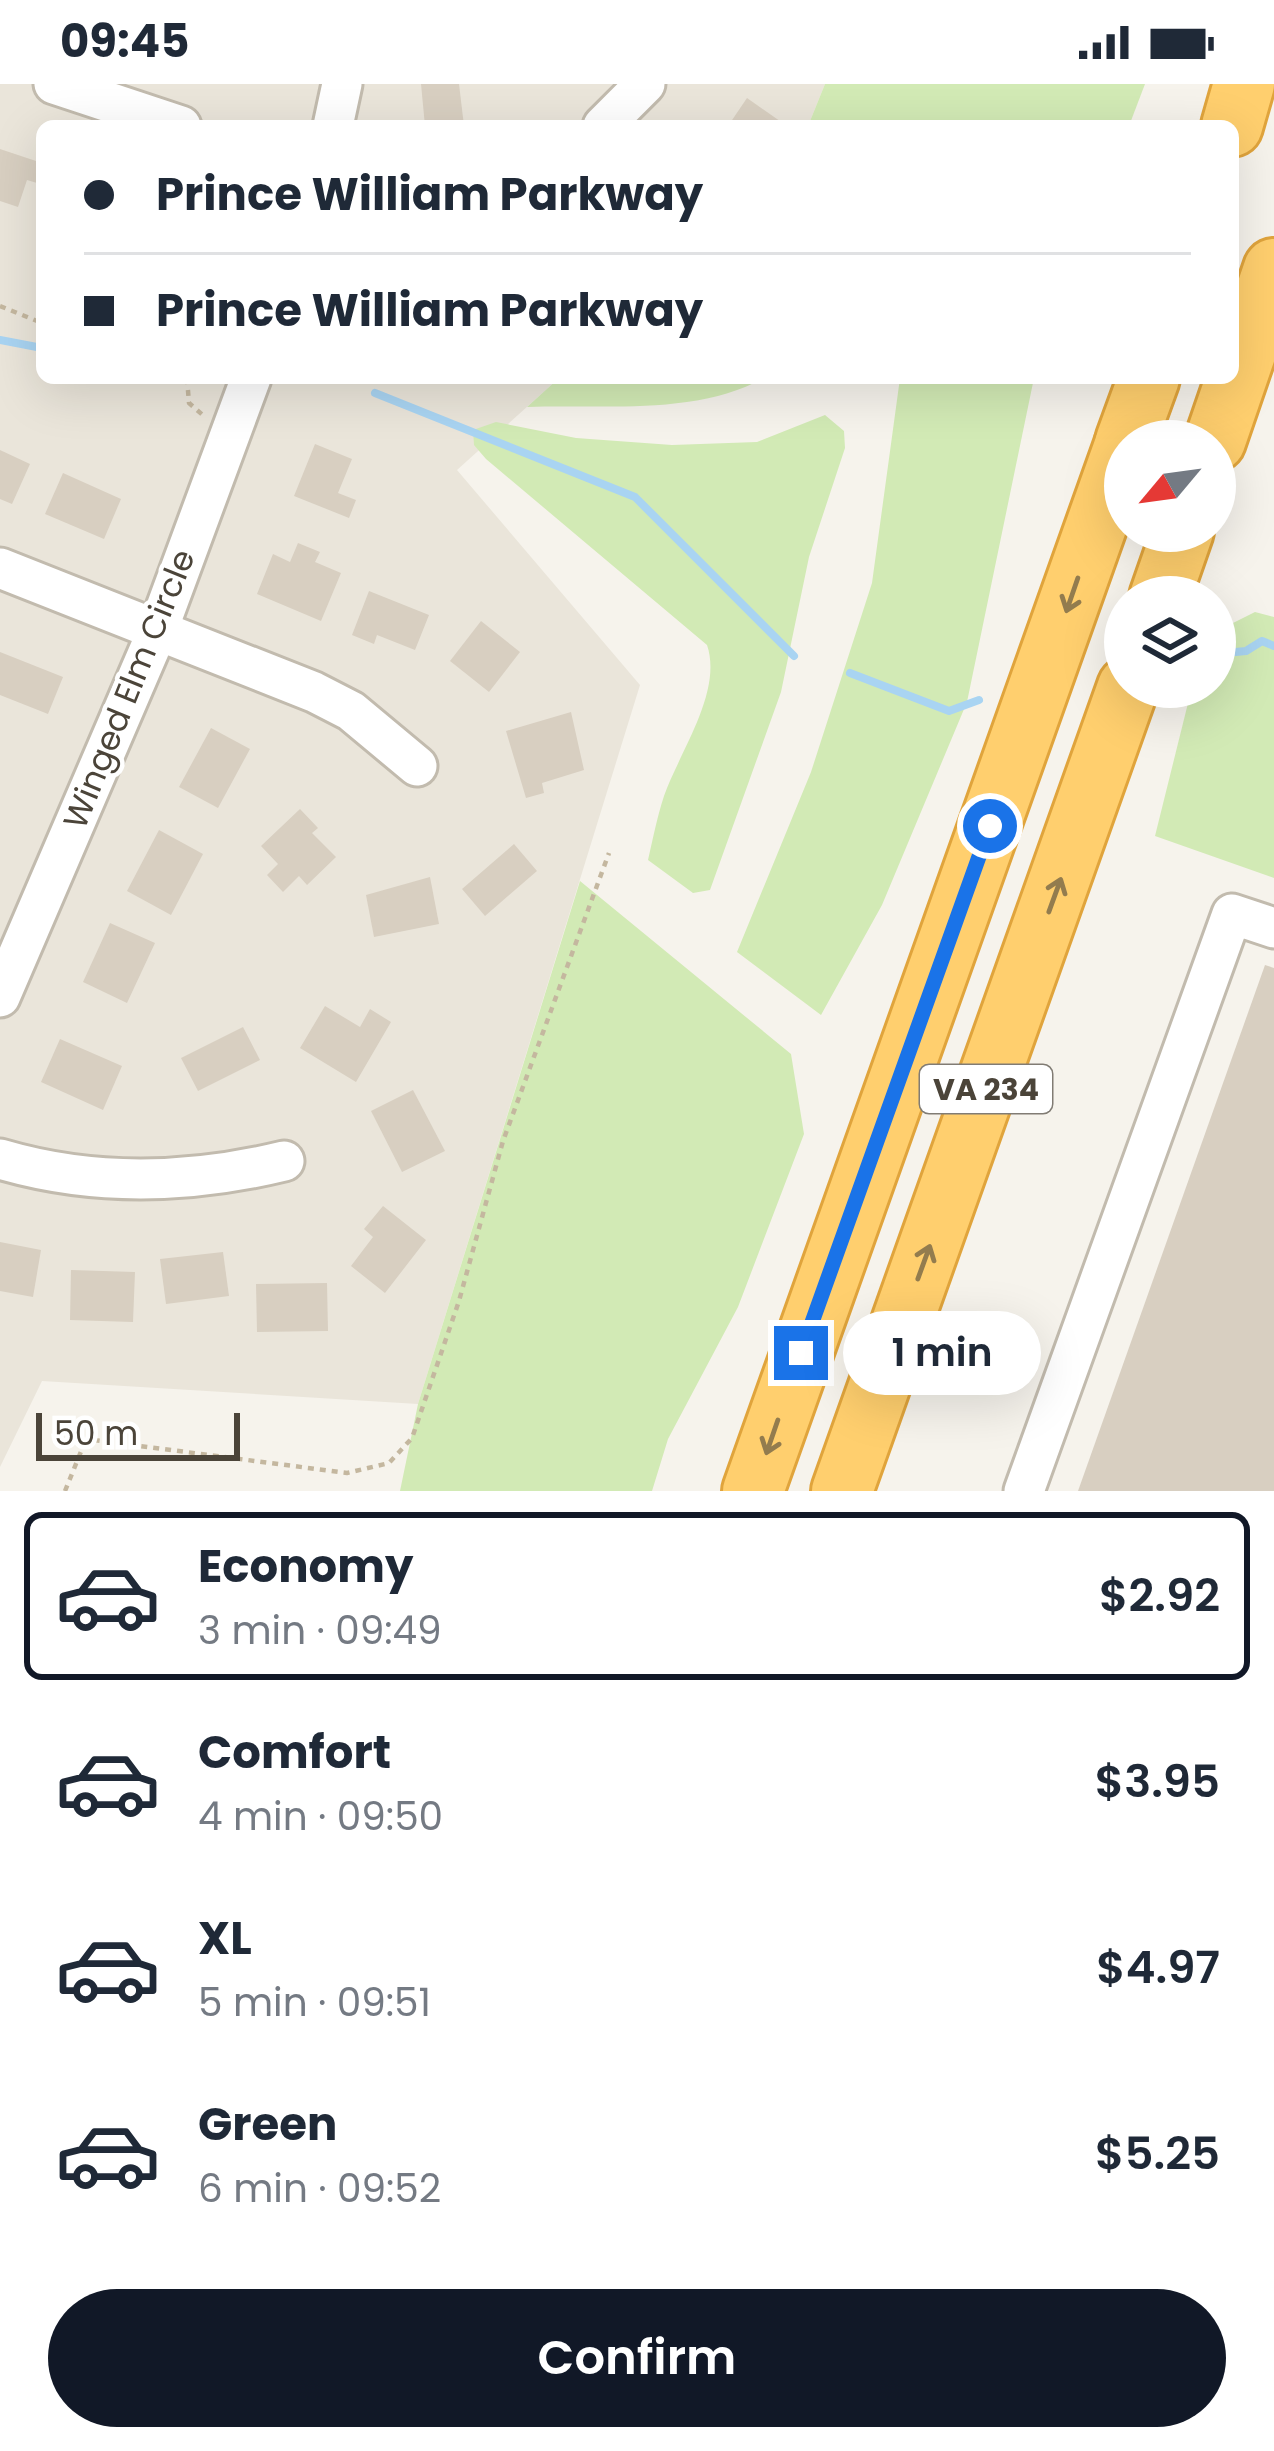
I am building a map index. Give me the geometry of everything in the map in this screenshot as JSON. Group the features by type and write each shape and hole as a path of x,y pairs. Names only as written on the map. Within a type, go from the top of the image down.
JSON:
{"highway":[{"path":"1234,120 1244,84"},
{"path":"1239,371 1274,269"},
{"name":"VA 234","path":"1134,420 1147,384"},
{"path":"1222,420 1235,384"},
{"name":"VA 234","path":"753,1491 1104,505"},
{"name":"VA 234","path":"842,1491 1121,708"}],"street":[{"path":"55,84 163,120"},
{"path":"334,120 342,84"},
{"path":"610,120 645,84"},
{"name":"Winged Elm Circle","path":"0,997 157,632 248,384"},
{"path":"0,568 332,702 384,735 417,766"},
{"path":"1024,1491 1232,914 1274,928"},
{"path":"0,1159 46,1172 128,1180 227,1174 284,1161"}],"path":[{"path":"0,306 36,321"},
{"path":"65,1491 82,1449 94,1440 347,1473 382,1466 405,1449 459,1301 503,1141 609,853"}],"shaded area":[{"path":"0,84 825,84 810,120 36,120 36,384 552,384 457,470 640,685 418,1404 42,1381 0,1467"}],"green space":[{"path":"825,84 1145,84 1131,120 810,120"},
{"path":"552,384 750,384 679,403 527,407"},
{"path":"899,384 1033,384 967,702 882,905 821,1015 737,952 811,772 872,583"},
{"path":"825,415 844,431 845,448 809,557 781,692 710,890 693,893 648,860 664,796 704,702 710,663 707,645 486,459 474,445 473,430 496,422 576,438 672,445 757,442"},
{"path":"1255,612 1274,617 1274,878 1155,836 1187,708 1236,708 1236,622"},
{"path":"580,881 791,1054 804,1134 738,1307 668,1439 652,1491 400,1491 418,1404"}],"building":[{"path":"421,84 459,84 463,120 424,120"},
{"path":"747,98 778,120 732,120"},
{"path":"0,149 36,161 36,183 27,180 18,207 0,201"},
{"path":"315,444 352,459 338,493 356,500 349,518 294,496"},
{"path":"0,450 30,464 12,504 0,499"},
{"path":"63,473 121,499 104,539 45,514"},
{"path":"298,543 320,552 315,562 341,573 321,621 257,594 273,554 290,562"},
{"path":"369,591 429,615 415,650 377,635 374,644 352,635"},
{"path":"481,621 520,652 489,692 450,661"},
{"path":"0,652 63,677 48,714 0,695"},
{"path":"571,712 584,770 542,783 544,793 526,798 506,731"},
{"path":"211,728 250,749 218,808 179,787"},
{"path":"300,809 318,828 312,833 336,857 307,885 299,876 283,892 267,875 278,864 261,846"},
{"path":"159,830 203,854 171,915 127,891"},
{"path":"514,844 537,871 485,916 462,889"},
{"path":"430,877 439,924 374,937 366,895"},
{"path":"110,923 155,943 127,1003 83,982"},
{"path":"1265,965 1274,968 1274,1491 1078,1491"},
{"path":"325,1006 360,1027 370,1009 391,1022 356,1082 300,1048"},
{"path":"243,1027 260,1060 198,1091 181,1058"},
{"path":"60,1039 122,1066 103,1110 41,1082"},
{"path":"413,1090 445,1151 402,1172 371,1111"},
{"path":"383,1206 426,1240 385,1293 351,1266 373,1237 364,1229"},
{"path":"0,1242 41,1250 33,1297 0,1291"},
{"path":"223,1252 229,1296 166,1304 160,1259"},
{"path":"71,1270 135,1272 133,1322 70,1320"},
{"path":"327,1283 328,1331 257,1332 256,1284"}],"waterway":[{"path":"0,340 36,347"},
{"path":"375,393 635,497 794,656"},
{"path":"1236,652 1262,641 1274,646"},
{"path":"850,673 949,711 979,700"}],"route":[{"path":"801,1353 990,826"}]}
